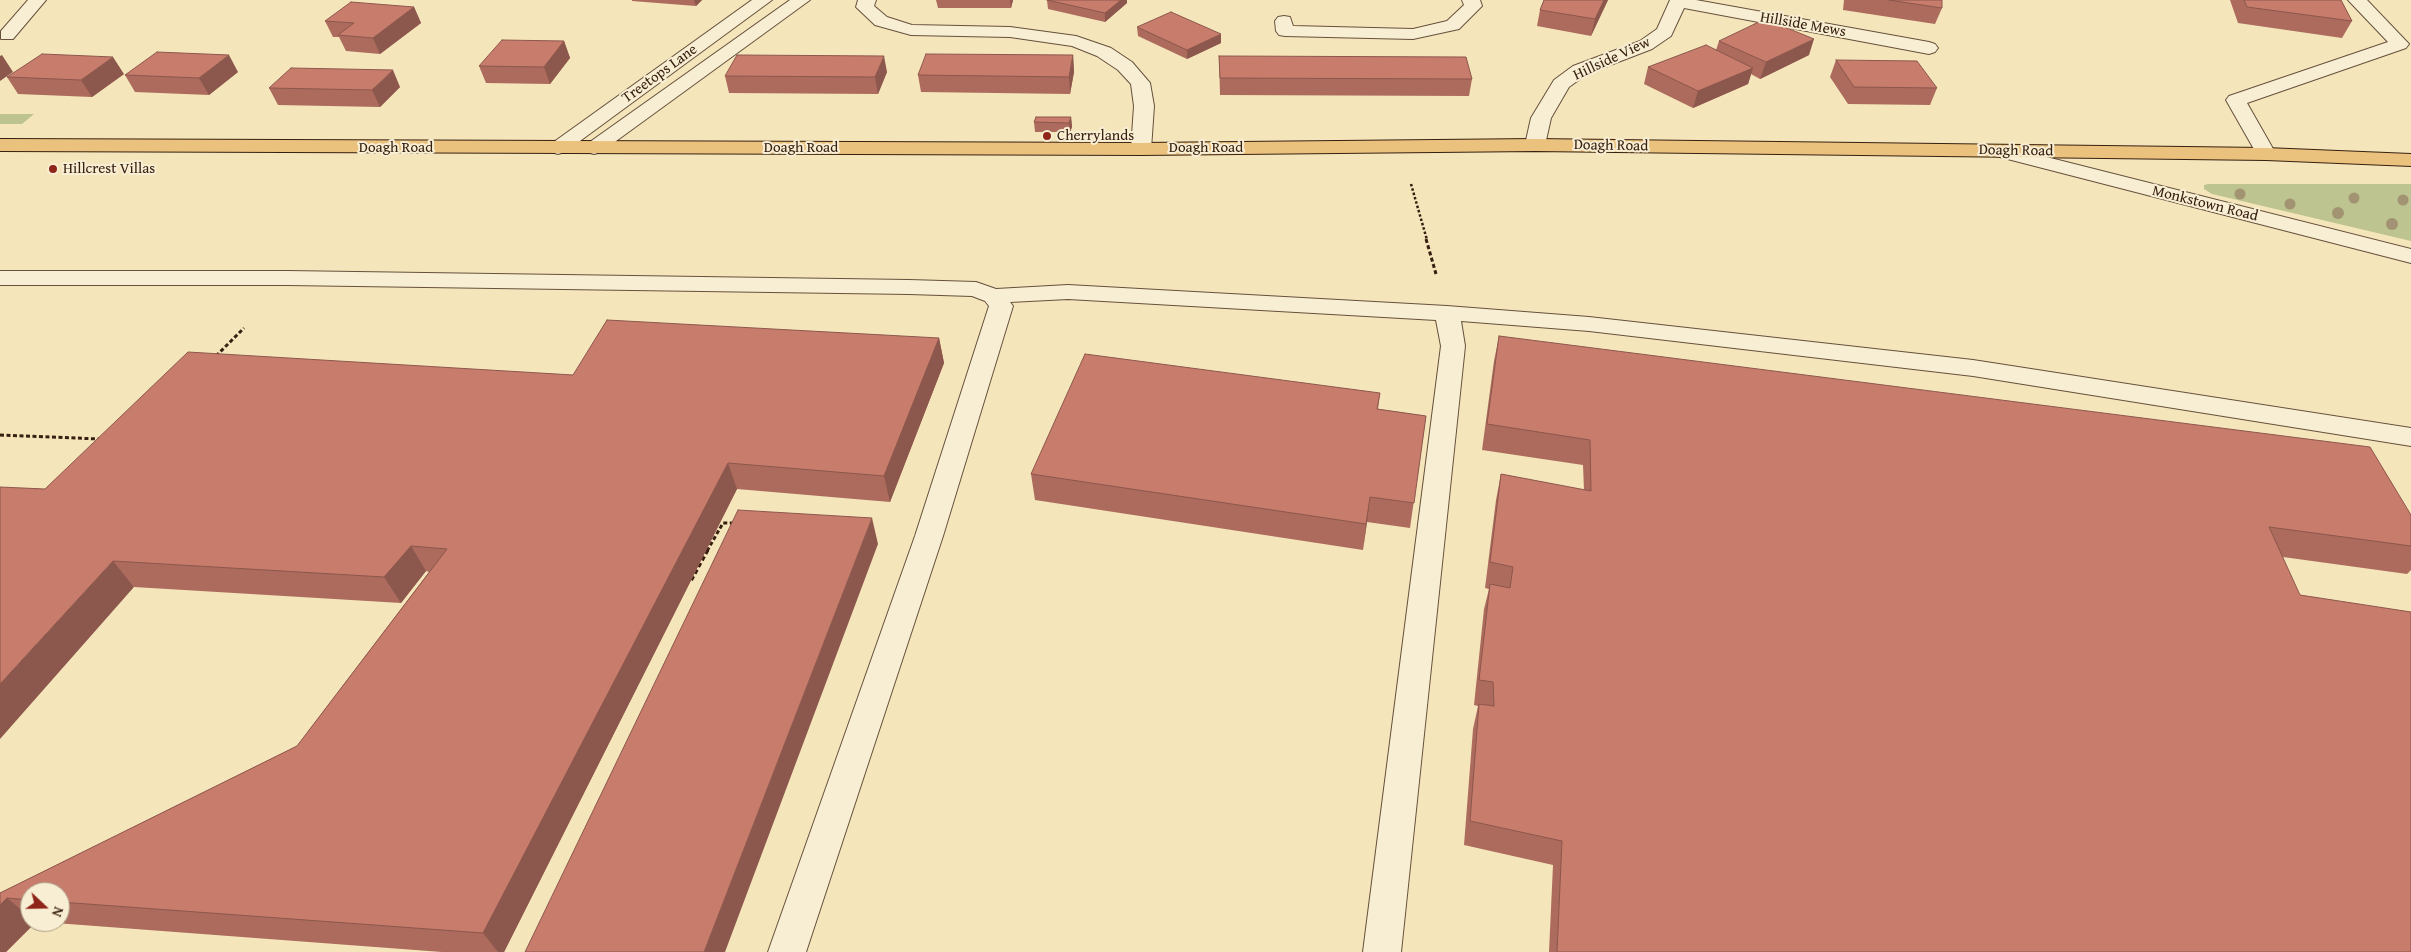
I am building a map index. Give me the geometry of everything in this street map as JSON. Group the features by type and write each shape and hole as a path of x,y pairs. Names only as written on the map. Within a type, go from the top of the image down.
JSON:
{"main road":[{"name":"Doagh Road","path":"0,145 1142,149 1535,145 2266,154 2411,160"}],"street":[{"path":"7,35 37,0"},
{"name":"Treetops Lane","path":"558,148 763,0"},
{"path":"594,148 801,0"},
{"path":"867,0 866,8 881,21 911,30 1010,32 1076,41 1104,52 1125,66 1140,83 1144,106 1142,149"},
{"path":"1284,21 1284,31 1413,34 1453,25 1473,6 1471,0"},
{"path":"2266,154 2236,100 2400,44 2357,0"},
{"name":"Hillside Mews","path":"1678,1 1929,48"},
{"name":"Hillside View","path":"1535,145 1541,118 1561,84 1580,70 1646,45 1665,32 1678,1"},
{"name":"Monkstown Road","path":"1999,151 2411,256"},
{"path":"0,278 287,278 909,286 976,290 993,296 1068,292 1447,313 1598,326 1972,368 2411,437"},
{"path":"787,952 929,536 1001,306 993,296"},
{"path":"1382,952 1453,346 1447,313"}],"path":[{"path":"1400,147 1447,313"},
{"path":"211,362 244,328"},
{"path":"0,435 102,440"},
{"path":"689,583 723,523 742,524"}],"green space":[{"path":"0,114 34,114 22,124 0,124"},
{"path":"2411,184 2411,241 2212,194 2204,189 2204,185"}],"building":[{"path":"1047,0 1121,0 1105,13"},
{"path":"1544,0 1604,0 1595,19 1540,10"},
{"path":"1889,0 1942,0 1942,8"},
{"path":"2244,0 2341,0 2352,21 2247,7"},
{"path":"351,2 414,7 373,38 338,35 354,23 325,21"},
{"path":"1171,12 1221,34 1187,50 1137,27"},
{"path":"1765,19 1814,39 1766,62 1719,41"},
{"path":"502,40 564,41 544,67 479,66"},
{"path":"1706,45 1753,68 1698,91 1648,67"},
{"path":"157,52 229,55 199,78 125,75"},
{"path":"42,54 113,57 81,80 7,77"},
{"path":"926,54 1073,55 1069,77 918,75"},
{"path":"737,55 884,56 875,77 725,76"},
{"path":"1219,56 1466,57 1472,79 1220,78"},
{"path":"1836,60 1917,61 1937,88 1854,87"},
{"path":"291,68 393,70 372,90 269,88"},
{"path":"1036,117 1071,117 1069,123 1034,122"},
{"path":"607,320 939,338 884,476 728,463 483,933 70,903 70,882 22,882 297,746 447,549 411,546 384,577 113,561 0,684 0,487 45,489 188,352 573,375"},
{"path":"1499,336 2370,447 2411,515 2411,546 2269,527 2300,595 2411,612 2411,952 1557,952 1562,841 1470,821 1479,704 1494,706 1493,682 1479,680 1490,584 1510,588 1513,567 1490,562 1501,474 1591,491 1590,440 1487,424"},
{"path":"1085,354 1380,393 1377,409 1426,416 1414,503 1370,497 1366,524 1031,474"},
{"path":"738,510 872,518 704,952 525,952"},
{"path":"20,883 20,899 7,898 0,905 0,893"}],"place":[{"name":"Cherrylands","path":"1047,136"},
{"name":"Hillcrest Villas","path":"53,169"}]}
